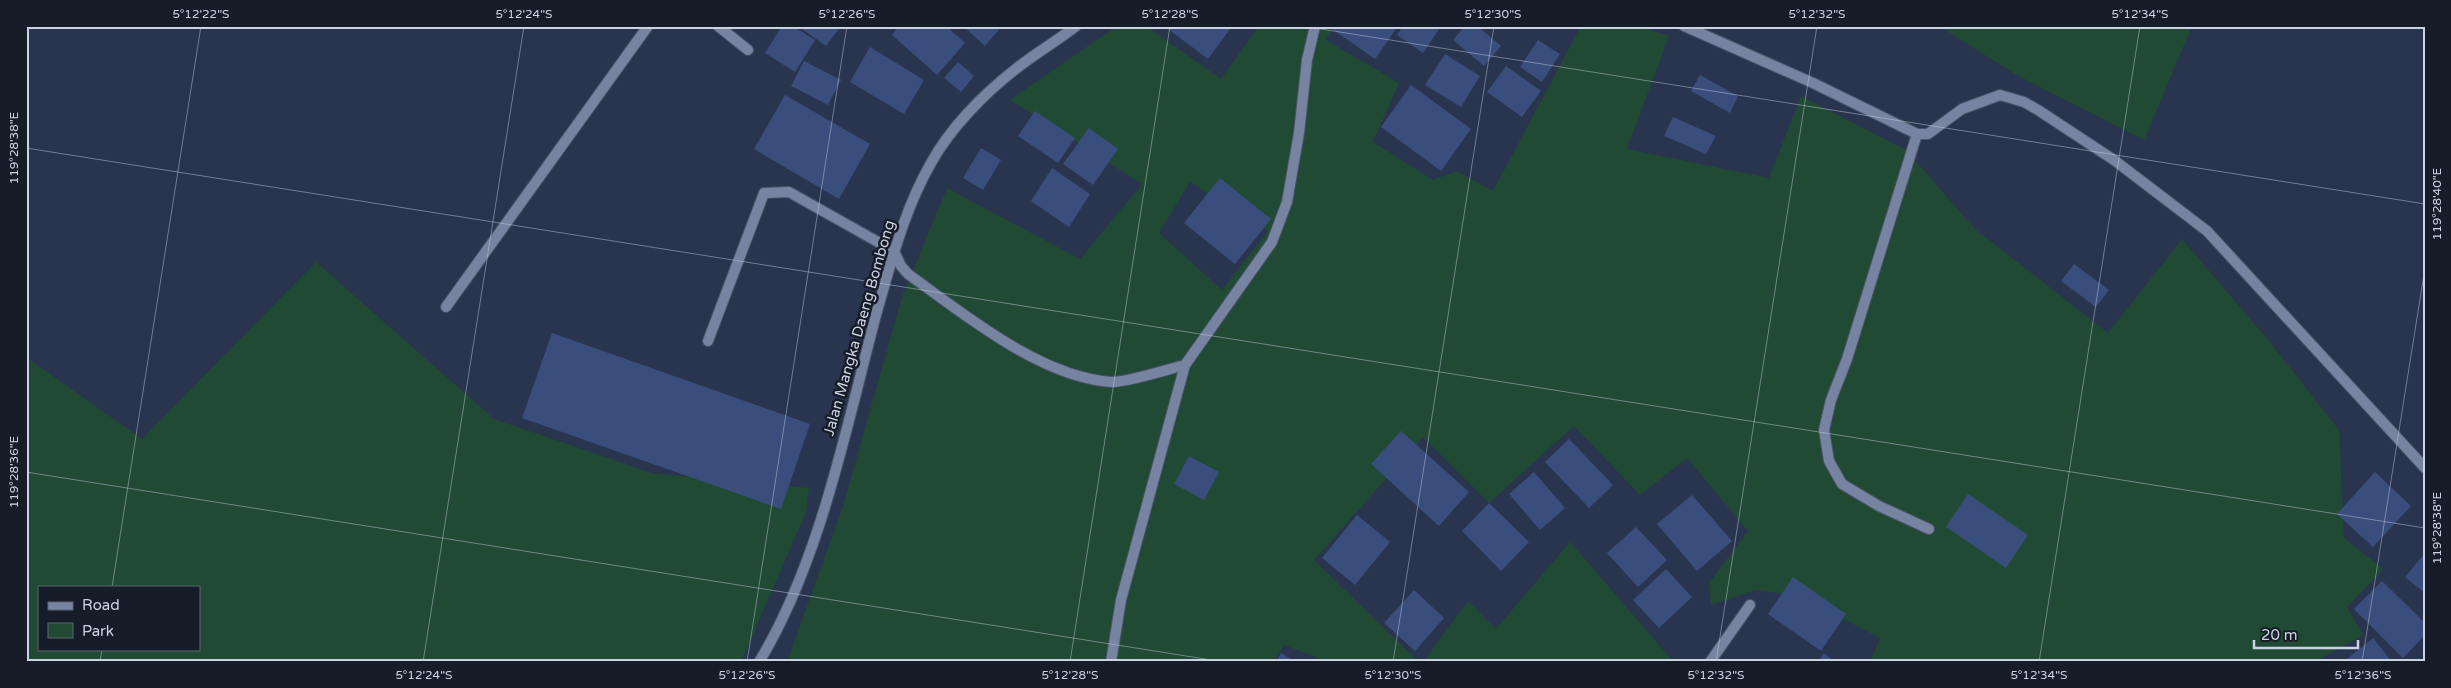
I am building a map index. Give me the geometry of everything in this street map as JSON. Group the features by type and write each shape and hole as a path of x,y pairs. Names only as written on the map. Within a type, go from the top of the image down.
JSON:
{"street":[{"path":"446,307 648,26"},
{"path":"718,26 748,50"},
{"path":"1111,662 1121,600 1185,365 1272,242 1288,202 1299,134 1307,60 1315,26"},
{"path":"1684,26 1813,82 1916,134 1928,134 1962,109 2000,95 2024,102 2038,110 2114,160 2207,231 2425,468"},
{"name":"Jalan Mangka Daeng Bombong","path":"759,662 772,641 797,583 824,506 894,251 912,202 932,162 965,117 1017,68 1068,28"},
{"path":"1916,134 1850,350 1831,400 1824,430 1829,461 1842,484 1879,506 1929,529"},
{"path":"708,341 764,193 789,192 894,251 901,266 908,274 996,336 1060,370 1112,382 1185,365"},
{"path":"1710,662 1750,605"}],"green space":[{"path":"1117,26 1146,26 1221,79 1259,26 1334,26 1326,40 1399,83 1373,142 1433,180 1457,171 1493,191 1581,26 1638,26 1669,36 1627,149 1769,178 1801,96 1906,150 1975,229 2108,333 2182,239 2269,341 2339,430 2344,538 2383,569 2347,607 2363,635 2315,662 1870,662 1880,638 1798,596 1756,590 1711,605 1709,583 1748,531 1687,458 1640,495 1574,426 1489,503 1423,437 1314,560 1419,662 1328,662 1284,645 1274,662 787,662 843,506 902,297 947,188 1080,259 1142,184 1010,100","holes":["1190,182 1268,231 1222,290 1159,233"]},
{"path":"1939,26 2192,26 2144,140 2015,74"},
{"path":"316,262 494,419 652,473 809,488 806,512 741,662 26,662 26,357 142,439"},
{"path":"1570,542 1674,662 1423,662 1468,601 1496,629"}],"building":[{"path":"782,26 793,26 815,40 795,72 765,53"},
{"path":"798,26 841,26 826,46"},
{"path":"899,26 946,26 965,43 937,75 892,35"},
{"path":"963,26 1002,26 985,46"},
{"path":"1164,26 1226,26 1230,29 1208,59"},
{"path":"1334,26 1398,26 1375,59 1332,29"},
{"path":"1403,26 1441,26 1423,53 1397,35"},
{"path":"1465,26 1477,26 1501,46 1484,66 1453,40"},
{"path":"1538,40 1560,54 1542,82 1520,67"},
{"path":"870,47 924,80 904,114 850,82"},
{"path":"1445,54 1480,76 1461,107 1425,85"},
{"path":"804,61 841,80 828,105 791,86"},
{"path":"958,62 974,76 961,92 944,78"},
{"path":"1506,66 1541,91 1522,117 1487,92"},
{"path":"1700,75 1738,96 1730,113 1691,91"},
{"path":"1411,85 1471,129 1441,171 1381,127"},
{"path":"785,95 870,144 839,199 754,149"},
{"path":"1035,111 1075,138 1058,163 1018,136"},
{"path":"1673,117 1716,136 1706,154 1664,136"},
{"path":"1089,128 1118,149 1093,185 1063,164"},
{"path":"981,148 1001,160 983,190 963,178"},
{"path":"1052,168 1090,194 1069,227 1031,201"},
{"path":"1220,178 1271,219 1235,264 1184,223"},
{"path":"2074,264 2109,290 2096,307 2061,281"},
{"path":"552,333 810,424 781,509 522,418"},
{"path":"1401,431 1469,492 1439,526 1371,464"},
{"path":"1569,439 1613,485 1589,508 1545,462"},
{"path":"1189,456 1219,472 1204,500 1174,484"},
{"path":"1534,472 1565,508 1540,530 1509,494"},
{"path":"2375,472 2411,506 2373,547 2337,514"},
{"path":"1968,494 2028,535 2006,568 1946,527"},
{"path":"1692,495 1732,541 1697,571 1657,524"},
{"path":"1489,503 1529,542 1501,571 1462,531"},
{"path":"1357,515 1390,542 1355,585 1322,558"},
{"path":"1636,527 1667,560 1638,587 1607,553"},
{"path":"2425,553 2425,593 2405,577"},
{"path":"1666,569 1692,597 1659,628 1633,600"},
{"path":"1793,577 1846,614 1821,651 1768,614"},
{"path":"2382,581 2425,623 2425,635 2403,658 2354,609"},
{"path":"1414,590 1444,618 1415,651 1384,623"},
{"path":"2373,638 2392,662 2343,662"},
{"path":"1281,653 1296,662 1276,662"},
{"path":"1824,653 1835,662 1818,662"}]}
